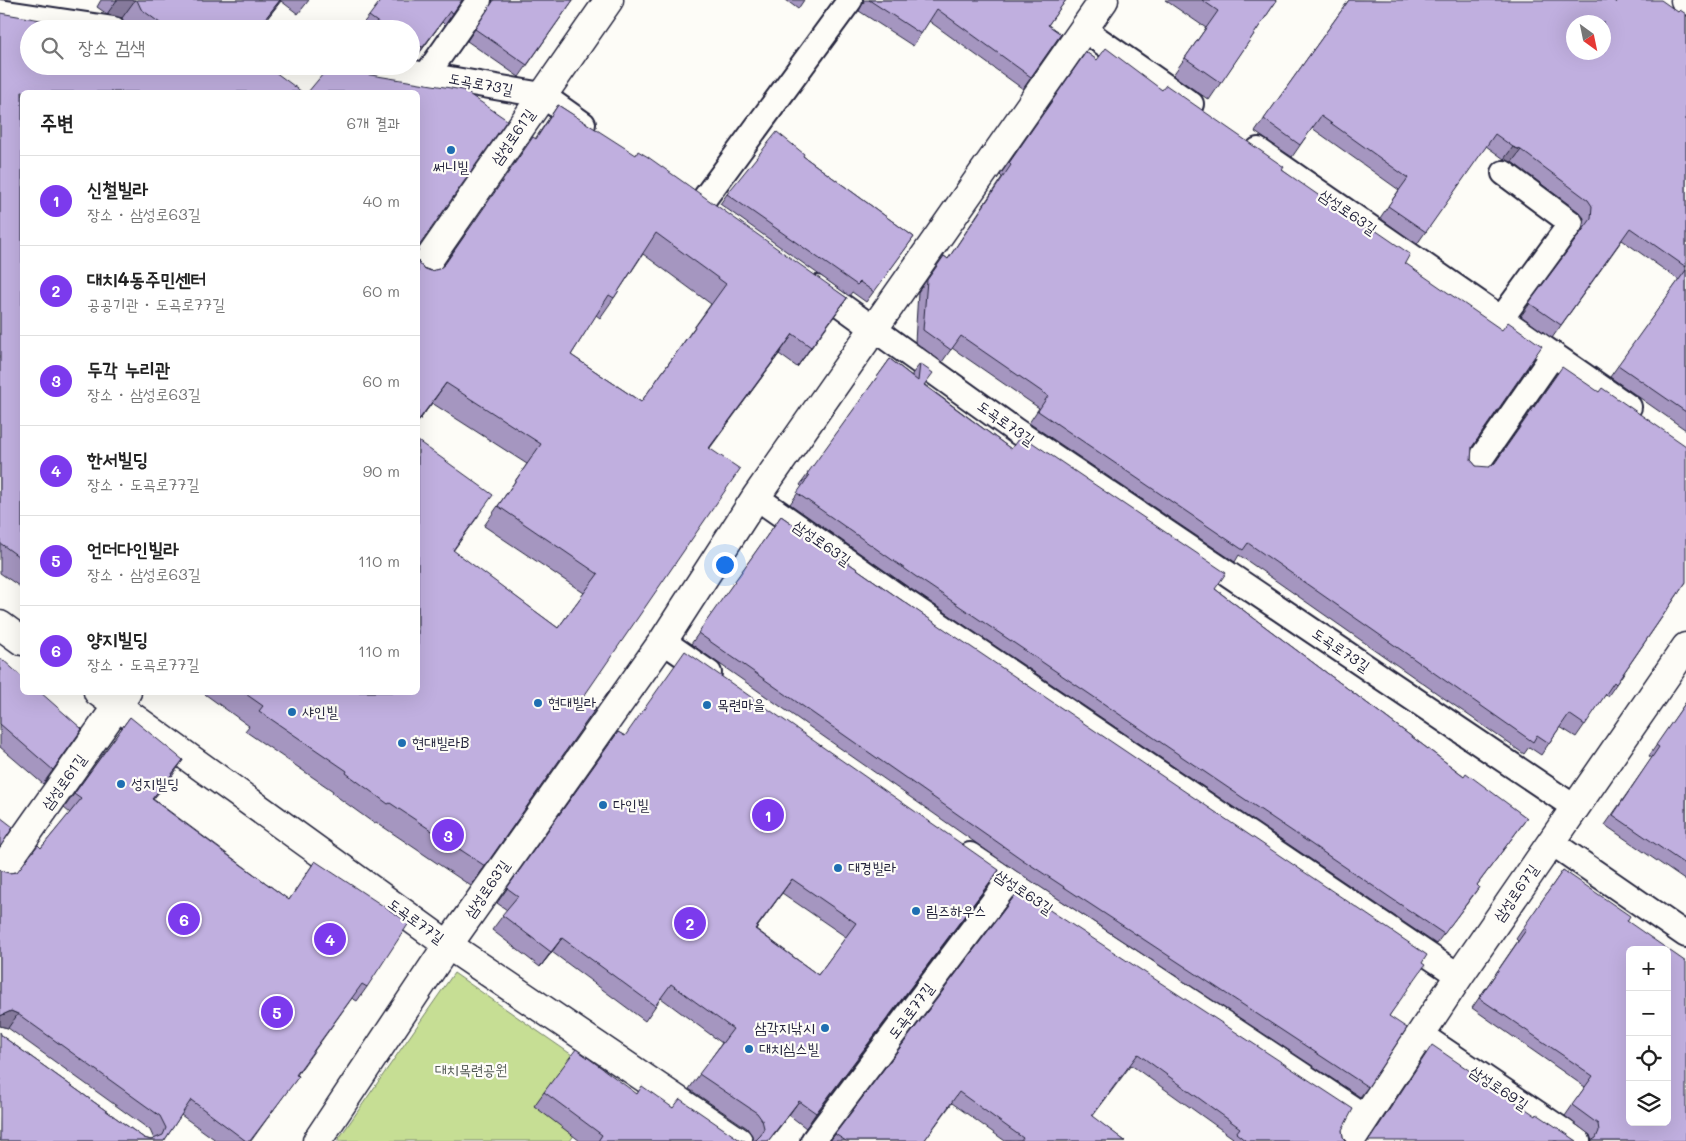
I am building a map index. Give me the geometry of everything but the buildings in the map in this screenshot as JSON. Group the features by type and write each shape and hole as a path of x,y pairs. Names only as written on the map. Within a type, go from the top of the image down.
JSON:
{"street":[{"name":"삼성로61길","path":"420,272 609,0"},
{"name":"삼성로63길","path":"317,1141 448,945 663,640 756,497 1104,0"},
{"path":"0,625 20,640"},
{"name":"삼성로67길","path":"1350,1141 1367,1118 1458,976 1574,807 1684,655"},
{"name":"삼성로61길","path":"0,872 114,697"},
{"name":"도곡로77길","path":"114,697 448,945 738,1141"}],"lane":[{"name":"도곡로73길","path":"427,74 480,0"},
{"path":"700,206 850,0"},
{"path":"0,12 54,20"},
{"path":"1083,29 1213,119"},
{"name":"도곡로73길","path":"420,73 542,95 597,134"},
{"name":"삼성로63길","path":"1237,136 1647,420"},
{"path":"1501,319 1571,222 1504,173"},
{"name":"도곡로73길","path":"802,278 1016,431 1574,807"},
{"path":"1475,467 1553,355"},
{"name":"삼성로63길","path":"756,497 900,598 1458,976"},
{"path":"663,640 727,686"},
{"path":"1550,842 1686,935"},
{"name":"삼성로63길","path":"952,843 1008,882 1367,1118"},
{"name":"도곡로77길","path":"813,1141 1008,882"},
{"name":"삼성로69길","path":"1420,1034 1578,1141"}],"green space":[{"name":"대치목련공원","path":"454,973 611,1082 570,1141 337,1141"}],"place":[{"name":"써니빌","path":"451,150"},
{"name":"현대빌라","path":"538,703"},
{"name":"목련마을","path":"707,705"},
{"name":"샤인빌","path":"292,712"},
{"name":"현대빌라B","path":"402,743"},
{"name":"성지빌딩","path":"121,784"},
{"name":"다인빌","path":"603,805"},
{"name":"신철빌라","path":"768,815"},
{"name":"두각 누리관","path":"448,835"},
{"name":"대경빌라","path":"838,868"},
{"name":"림즈하우스","path":"916,911"},
{"name":"양지빌딩","path":"184,919"},
{"name":"대치4동주민센터","path":"690,923"},
{"name":"한서빌딩","path":"330,939"},
{"name":"언더다인빌라","path":"277,1012"},
{"name":"삼각지낚시","path":"825,1028"},
{"name":"대치심스빌","path":"749,1049"}]}
